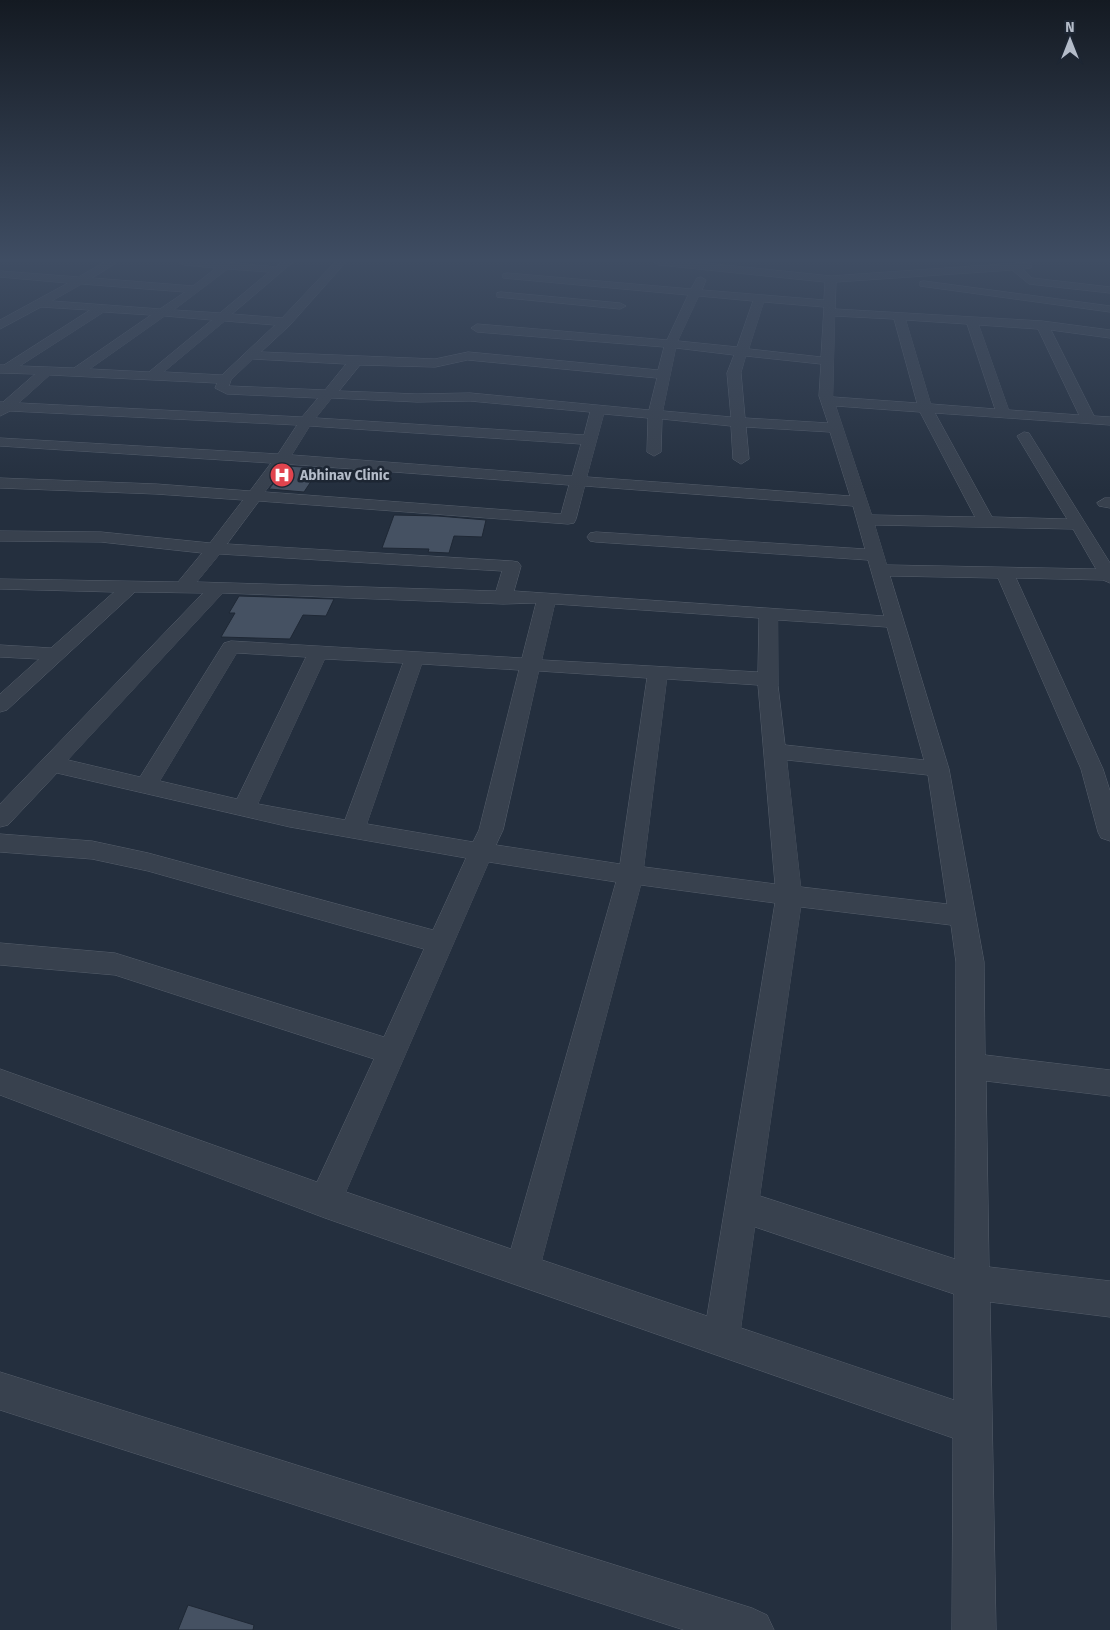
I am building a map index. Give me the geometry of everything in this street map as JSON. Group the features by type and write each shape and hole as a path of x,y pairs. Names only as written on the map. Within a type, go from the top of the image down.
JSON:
{"street":[{"path":"3,369 53,338"},
{"path":"77,372 126,338"},
{"path":"153,376 199,338"},
{"path":"268,338 225,379 222,388 226,390 417,398 470,397 737,422 836,428"},
{"path":"588,338 671,344 827,361"},
{"path":"654,452 655,414 674,338"},
{"path":"741,459 734,373 746,338"},
{"path":"828,338 827,401 863,511 938,769 970,962 974,1630"},
{"path":"905,338 925,408 986,522"},
{"path":"978,338 1002,414"},
{"path":"1048,338 1089,420"},
{"path":"578,367 598,339"},
{"path":"249,355 356,362 435,364 468,356 664,375"},
{"path":"183,586 215,549 282,459 307,420 356,362"},
{"path":"3,369 225,379"},
{"path":"2,408 46,371"},
{"path":"827,401 1110,421"},
{"path":"2,408 307,420 588,440"},
{"path":"0,483 255,495 568,519 598,409"},
{"path":"1024,436 1109,576"},
{"path":"0,442 282,459 578,481 986,522 1078,524"},
{"path":"0,536 102,537 215,549 512,566 503,598"},
{"path":"596,537 1005,572 1109,576"},
{"path":"1005,572 1092,769 1110,832"},
{"path":"0,584 183,586 547,598 896,622"},
{"path":"0,705 132,585"},
{"path":"0,818 218,587"},
{"path":"326,1202 491,830 547,598"},
{"path":"721,1339 789,897 768,679 768,614"},
{"path":"146,785 231,647 768,679"},
{"path":"0,651 56,654"},
{"path":"245,807 318,652"},
{"path":"353,830 415,658"},
{"path":"522,1271 631,874 658,672"},
{"path":"774,751 938,769"},
{"path":"51,764 353,830 481,852 789,897 963,916"},
{"path":"0,843 92,850 148,862 441,943"},
{"path":"0,954 115,964 393,1052"},
{"path":"971,1066 1110,1083"},
{"path":"0,1082 326,1202 972,1425"},
{"path":"742,1206 972,1282 1110,1299"},
{"path":"0,1392 752,1630"}],"building":[{"path":"287,466 320,468 304,492 269,489"},
{"path":"394,515 486,520 482,537 454,536 449,553 428,552 429,549 382,548"},
{"path":"239,596 334,599 326,616 303,615 290,639 221,637 235,613 229,613"},
{"path":"188,1605 254,1625 253,1630 178,1630"}],"place":[{"name":"Abhinav Clinic","path":"282,475"}]}
